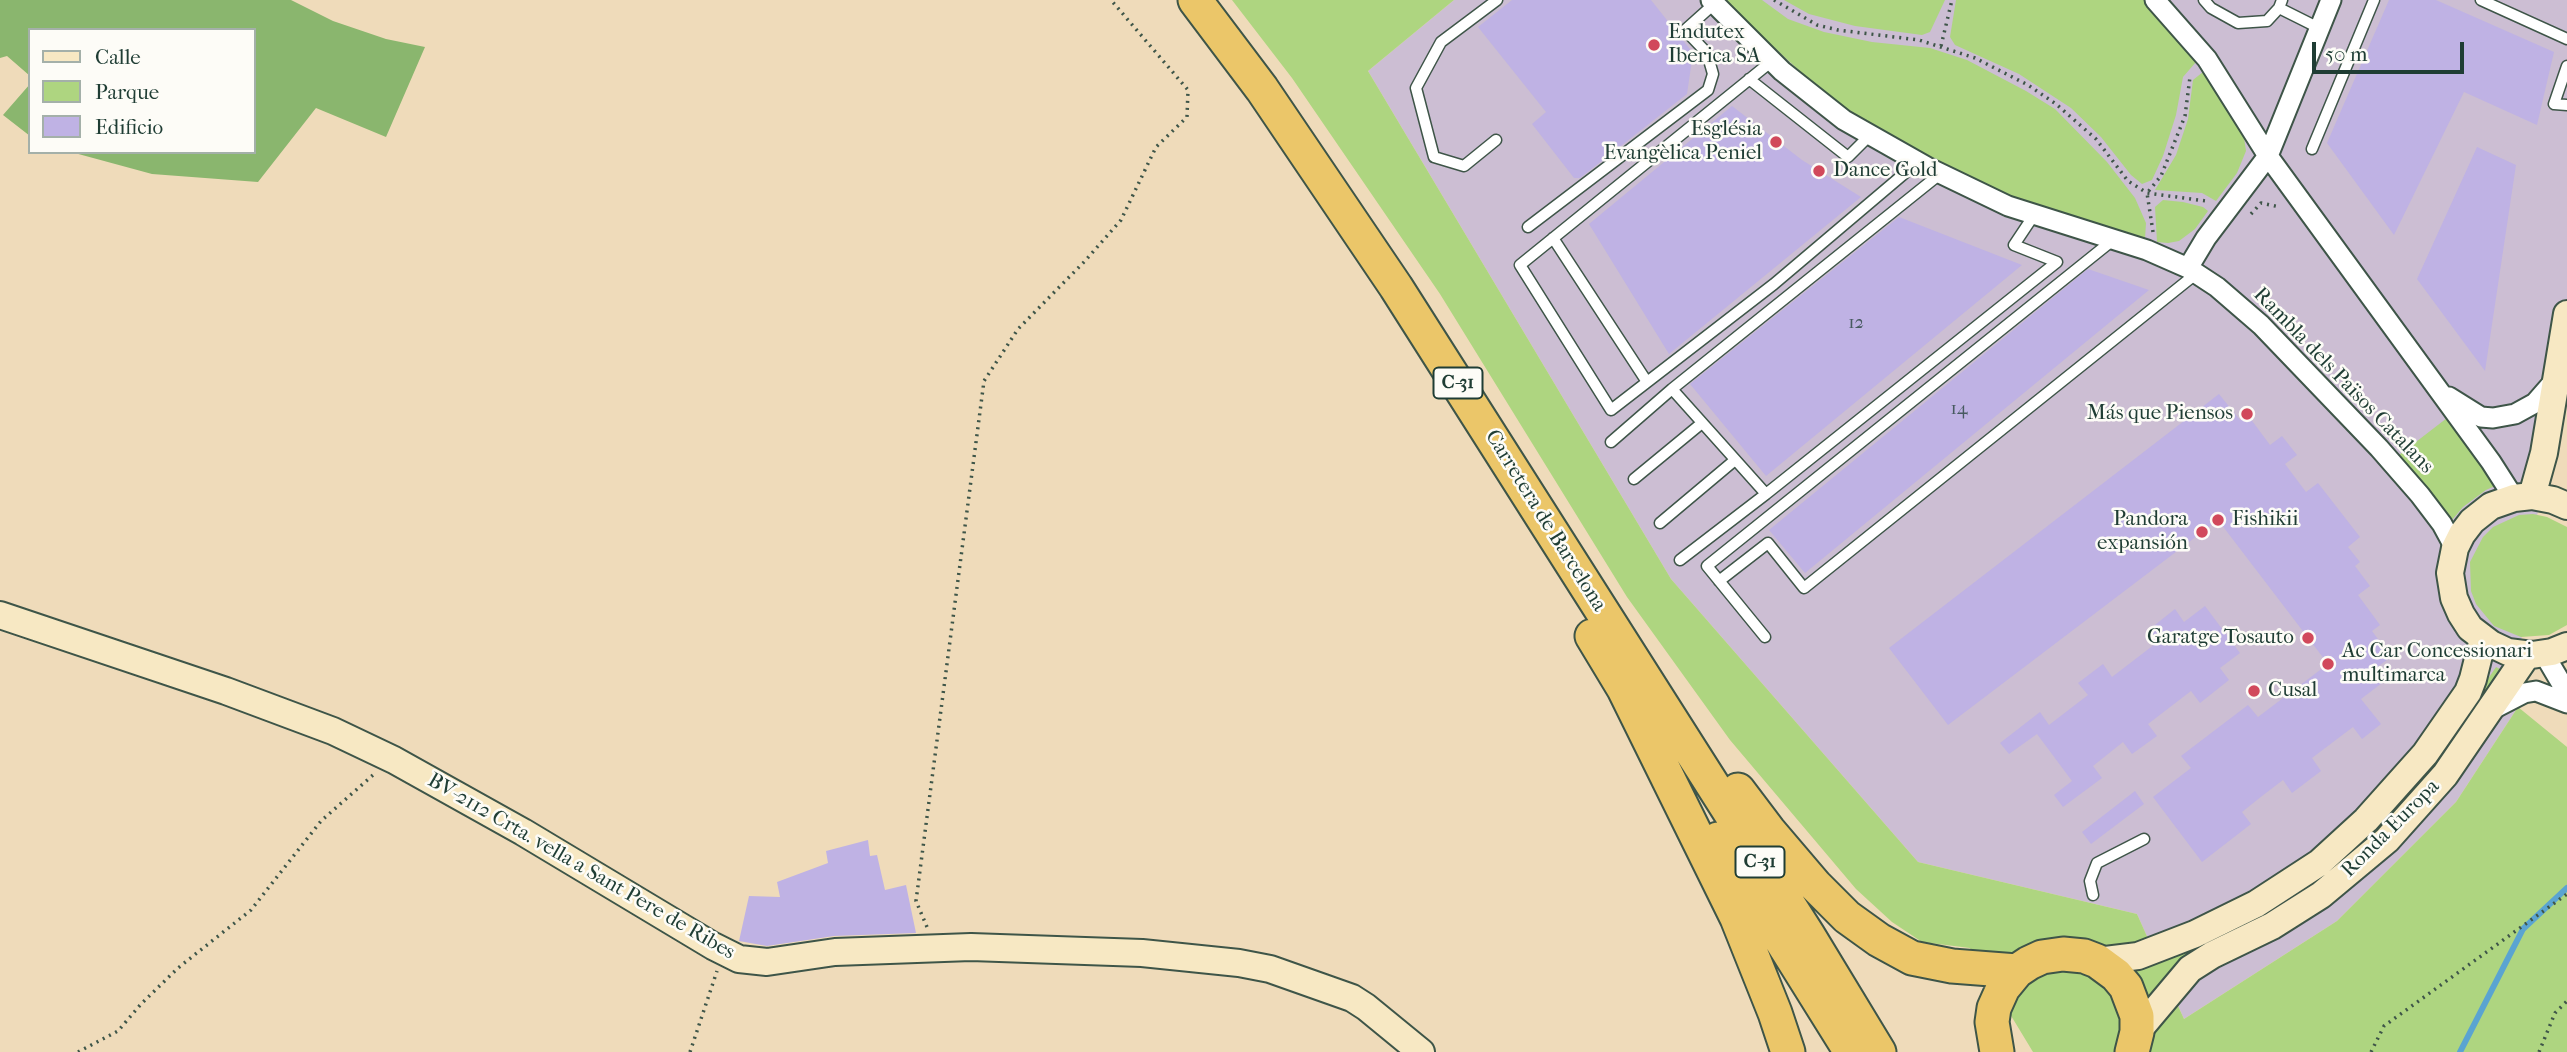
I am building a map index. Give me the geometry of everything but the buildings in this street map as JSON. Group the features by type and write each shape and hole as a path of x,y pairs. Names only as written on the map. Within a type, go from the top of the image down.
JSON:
{"highway":[{"name":"Carretera de Barcelona","path":"1195,0 1268,98 1396,287 1879,1052"},
{"path":"1268,98 1265,115 1476,444 1624,689 1737,918 1788,1052"},
{"path":"1641,672 1663,684 1769,831 1815,885 1847,916 1879,940 1912,958 1952,966 2017,971"},
{"path":"1639,721 1661,748 1851,1052"},
{"path":"1975,1052 1995,1037 2000,994 2017,971 2035,960 2056,954 2077,955 2097,961 2116,975 2130,994 2137,1016 2135,1042"}],"street":[{"path":"2155,0 2207,59 2268,156 2439,391 2523,497"},
{"path":"2193,271 2206,238 2268,156 2331,0"},
{"name":"Rambla dels Països Catalans","path":"1713,2 1772,61 1844,120 1870,135 2008,206 2147,250 2193,271 2217,286 2261,325 2318,383 2420,495 2442,524 2455,548"},
{"path":"2523,497 2544,453 2567,314"},
{"path":"2439,391 2481,417 2493,418 2515,414 2535,402 2556,379"},
{"path":"2567,506 2553,500 2523,497 2491,506 2467,527 2455,548 2450,573 2454,598 2465,621 2483,639 2508,652 2546,651 2567,693"},
{"name":"BV-2112 Crta. vella a Sant Pere de Ribes","path":"0,615 226,691 333,731 394,760 739,959 767,962 835,952 971,947 1142,953 1232,962 1270,969 1347,995 1421,1052"},
{"name":"Ronda Europa","path":"2097,961 2138,956 2195,934 2290,883 2319,863 2366,820 2425,754 2468,692 2483,639"},
{"name":"Ronda Europa","path":"2135,1042 2190,970 2212,955 2272,926 2333,886 2362,863 2418,807 2445,775 2487,712 2546,651"},
{"path":"2487,712 2536,691 2567,703"}],"lane":[{"path":"1496,141 1464,166 1434,157 1416,88 1441,42 1497,0"},
{"path":"2204,0 2211,8 2238,23 2267,21 2281,4 2319,27"},
{"path":"2312,149 2374,0"},
{"path":"2481,0 2567,39"},
{"path":"1528,227 1707,90 1713,74 1707,53 1685,30 1713,2"},
{"path":"1772,61 1520,265 1611,410 1774,284 1919,162"},
{"path":"2567,66 2554,104 2567,106"},
{"path":"1749,79 1848,157 1870,135"},
{"path":"1611,442 1672,389 1941,173"},
{"path":"1680,560 2057,262 2014,245 2034,215"},
{"path":"1553,238 1647,382"},
{"path":"1765,637 1707,566 2113,239"},
{"path":"1719,581 1768,543 1804,588 2193,271"},
{"path":"1672,389 1766,494"},
{"path":"1634,479 1702,423"},
{"path":"1660,523 1735,460"},
{"path":"2092,895 2090,881 2097,863 2144,839"}],"path":[{"path":"935,948 916,901 984,381 1018,328 1085,261 1121,220 1156,147 1187,117 1188,90 1111,0"},
{"path":"1774,0 1801,18 1828,28 1897,36 1941,46 2000,70 2056,104 2096,139 2128,181 2147,193 2206,201"},
{"path":"1941,46 1952,0"},
{"path":"2153,234 2147,193 2161,176 2185,116 2189,77"},
{"path":"78,1052 118,1031 178,968 251,909 321,821 394,760"},
{"path":"2371,1052 2384,1026 2567,894"},
{"path":"690,1052 724,951"},
{"path":"2539,1052 2555,1013 2567,1001"}],"shaded area":[{"path":"1454,0 2567,0 2567,381 2525,570 2518,707 2456,802 2337,921 2184,1019 2137,914 1918,862 1671,579 1368,71"}],"green space":[{"path":"0,0 291,0 333,21 386,39 425,47 386,137 316,108 258,182 152,174 78,154 256,154 256,28 28,28 28,74 7,56 0,58"},
{"path":"1232,0 1454,0 1368,71 1671,579 1918,862 2137,914 2158,961 2173,957 2208,941 2445,743 2496,667 2502,670 2436,770 2410,801 2350,860 2168,984 2184,1019 2337,921 2456,802 2518,707 2567,747 2567,1052 2033,1052 1970,948 1922,942 1892,922 1856,889 1730,740 1627,597 1440,294 1292,78"},
{"path":"1723,0 1762,0 1788,19 1824,32 1872,42 1930,48 1967,60 2026,91 2055,109 2107,162 2135,198 2146,223 2145,239 2009,197 1875,128 1820,90"},
{"path":"1784,0 1945,0 1930,32 1922,35 1855,26 1809,14"},
{"path":"1956,0 2144,0 2196,62 2183,77 2176,115 2152,180 2142,184 2131,175 2101,137 2071,108 2019,74 1955,45 1950,37"},
{"path":"2203,72 2243,131 2246,151 2237,173 2216,201 2202,193 2155,190 2176,155 2188,119 2193,80"},
{"path":"28,86 28,134 3,115"},
{"path":"2163,200 2183,202 2208,211 2195,229 2179,241 2157,242 2155,207"},
{"path":"2447,418 2495,486 2463,507 2452,520 2399,455"},
{"path":"2519,515 2547,517 2567,527 2567,625 2549,635 2521,637 2494,626 2476,604 2471,591 2470,562 2483,537 2493,527"}],"waterway":[{"path":"2460,1052 2523,929 2567,888"}],"place":[{"name":"Endutex Iberica SA","path":"1654,45"},
{"name":"Església Evangèlica Peniel","path":"1776,142"},
{"name":"Dance Gold","path":"1819,171"},
{"name":"Más que Piensos","path":"2247,414"},
{"name":"Fishikii","path":"2218,520"},
{"name":"Pandora expansión","path":"2202,532"},
{"name":"Garatge Tosauto","path":"2308,638"},
{"name":"Ac Car Concessionari multimarca","path":"2328,664"},
{"name":"Cusal","path":"2254,691"}]}
